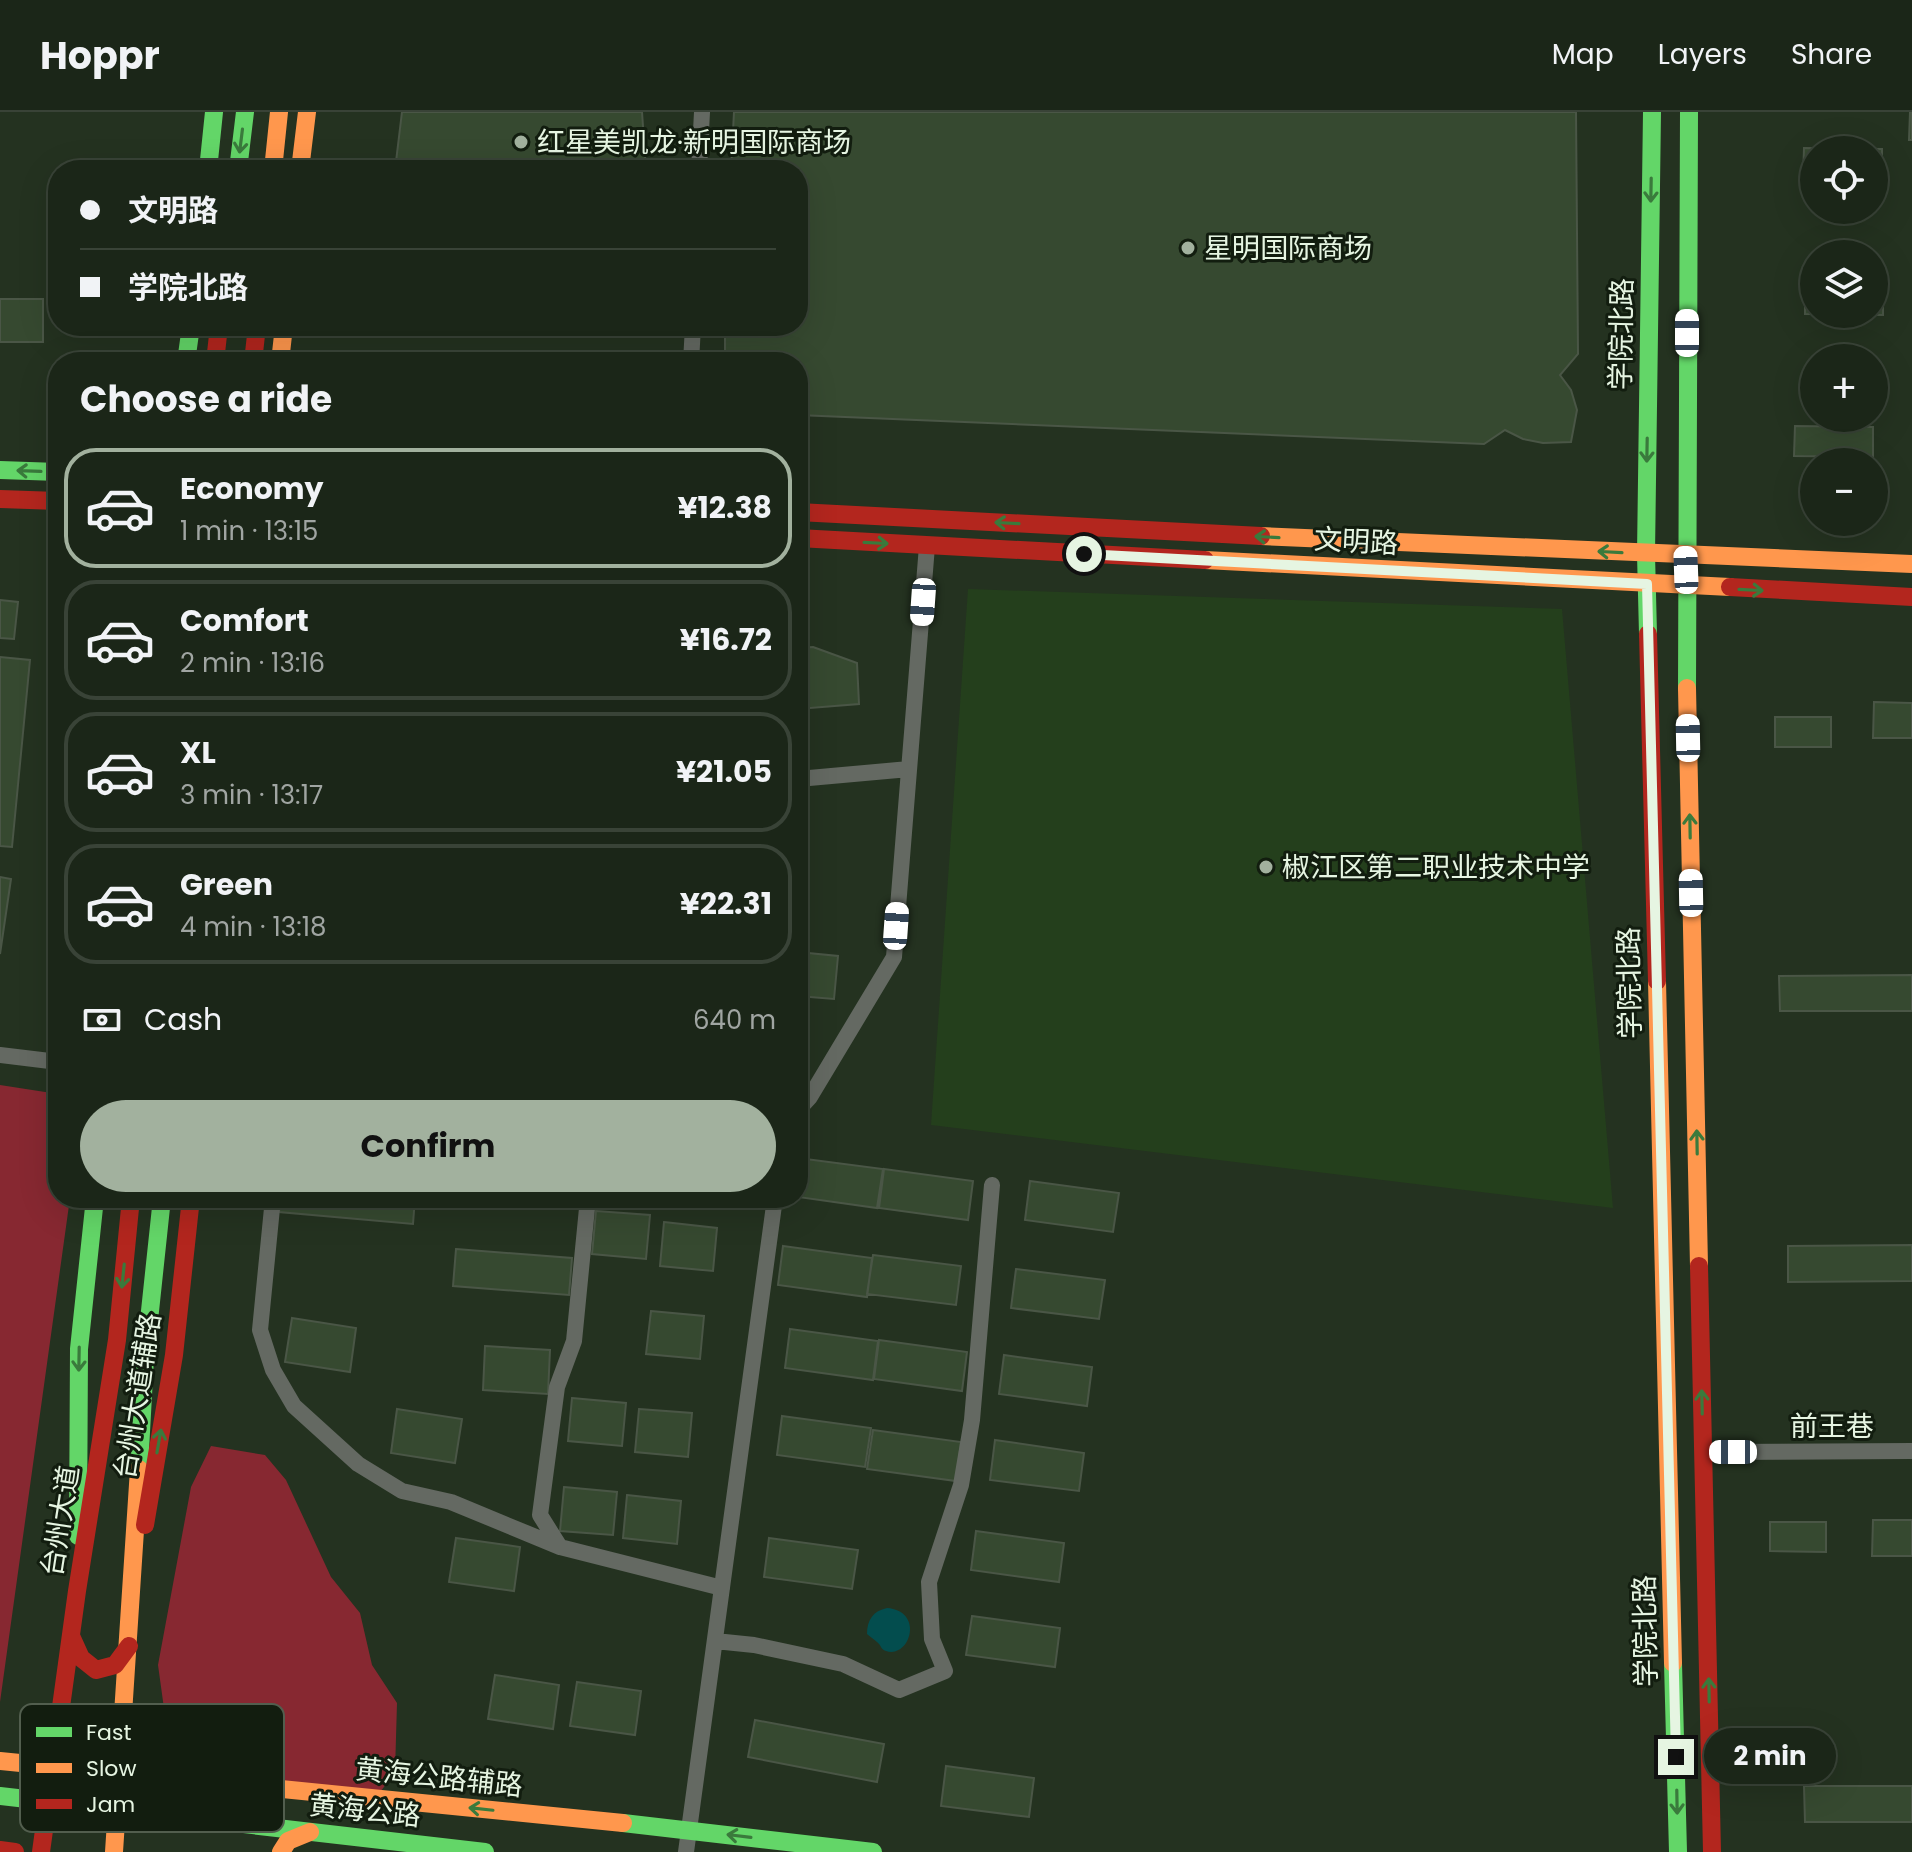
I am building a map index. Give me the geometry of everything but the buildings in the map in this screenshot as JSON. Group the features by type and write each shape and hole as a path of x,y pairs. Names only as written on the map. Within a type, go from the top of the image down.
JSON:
{"main road":[{"path":"209,160 214,112"},
{"path":"239,160 245,112"},
{"path":"274,160 279,112"},
{"path":"301,160 307,112"},
{"name":"学院北路","path":"1652,112 1646,554 1678,1852"},
{"path":"1689,112 1685,554 1712,1852"},
{"path":"0,470 48,472"},
{"path":"0,499 48,501"},
{"name":"文明路","path":"808,512 1646,554 1912,564"},
{"name":"文明路","path":"808,539 1912,597"},
{"name":"台州大道辅路","path":"77,1591 79,1349 94,1208"},
{"name":"台州大道","path":"62,1704 117,1340 130,1208"},
{"path":"125,1704 145,1358 161,1208"},
{"name":"台州大道辅路","path":"132,1601 174,1355 190,1208"},
{"path":"71,1636 81,1658 96,1670 115,1665 129,1646"},
{"name":"黄海公路辅路","path":"0,1761 20,1763"},
{"name":"黄海公路辅路","path":"284,1789 689,1830 873,1852"},
{"name":"黄海公路","path":"0,1796 20,1798"},
{"name":"黄海公路","path":"284,1829 485,1852"},
{"name":"台州大道","path":"41,1852 43,1832"},
{"path":"114,1852 115,1832"},
{"path":"281,1852 288,1841 310,1832"},
{"path":"0,1850 15,1852"}],"street":[{"path":"700,160 702,112"},
{"path":"808,1099 894,957 927,546"},
{"path":"808,778 909,769"},
{"path":"0,1055 48,1061"},
{"path":"715,1641 754,1645 843,1664 899,1690 945,1671 932,1639 929,1582 961,1485 972,1420 992,1185"},
{"path":"272,1208 260,1330 273,1370 294,1406 358,1464 402,1491 451,1502 560,1547 722,1588"},
{"path":"560,1547 540,1515 557,1387 574,1341 587,1208"},
{"path":"686,1852 774,1208"},
{"name":"前王巷","path":"1704,1452 1912,1451"}],"shaded area":[{"name":"椒江区第二职业技术中学","path":"968,589 1562,609 1613,1208 931,1125"},
{"path":"0,1085 48,1092 48,1208 69,1208 0,1702"},
{"path":"211,1446 265,1455 286,1480 331,1577 360,1613 372,1665 397,1703 395,1772 378,1795 284,1786 284,1704 163,1704 158,1665 191,1487"}],"water":[{"path":"887,1608 899,1611 910,1625 907,1642 894,1652 884,1650 867,1634 872,1617"}],"traffic: fast":[{"path":"209,160 214,112"},
{"path":"239,160 245,112"},
{"path":"1648,634 1646,554 1652,112"},
{"path":"1687,688 1689,112"},
{"path":"187,352 190,336"},
{"path":"0,470 48,472"},
{"path":"78,1536 79,1349 94,1208"},
{"path":"139,1469 145,1358 161,1208"},
{"path":"1673,1663 1678,1852"},
{"path":"0,1796 20,1798"},
{"path":"623,1823 873,1852"},
{"path":"284,1829 485,1852"}],"traffic: slow":[{"path":"274,160 279,112"},
{"path":"301,160 307,112"},
{"path":"281,352 283,336"},
{"path":"1261,536 1912,564"},
{"path":"1205,560 1730,587"},
{"path":"1687,688 1699,1266"},
{"path":"1657,981 1673,1663"},
{"path":"124,1704 139,1469"},
{"path":"0,1761 20,1763"},
{"path":"284,1789 623,1823"},
{"path":"114,1852 115,1832"},
{"path":"281,1852 288,1841 310,1832"}],"traffic: jam":[{"path":"216,352 218,336"},
{"path":"254,352 256,336"},
{"path":"0,499 48,501"},
{"path":"808,513 1261,536"},
{"path":"808,539 1205,560"},
{"path":"1730,587 1912,597"},
{"path":"1648,634 1657,981"},
{"path":"61,1704 117,1340 130,1208"},
{"path":"145,1525 174,1355 190,1208"},
{"path":"1699,1266 1712,1852"},
{"path":"71,1636 81,1658 96,1670 115,1665 129,1646"},
{"path":"41,1852 44,1832"},
{"path":"0,1850 15,1852"}],"place":[{"name":"红星美凯龙·新明国际商场","path":"521,142"},
{"name":"星明国际商场","path":"1188,248"},
{"name":"椒江区第二职业技术中学","path":"1266,867"}],"route":[{"path":"1084,554 1647,584 1676,1757"}]}
